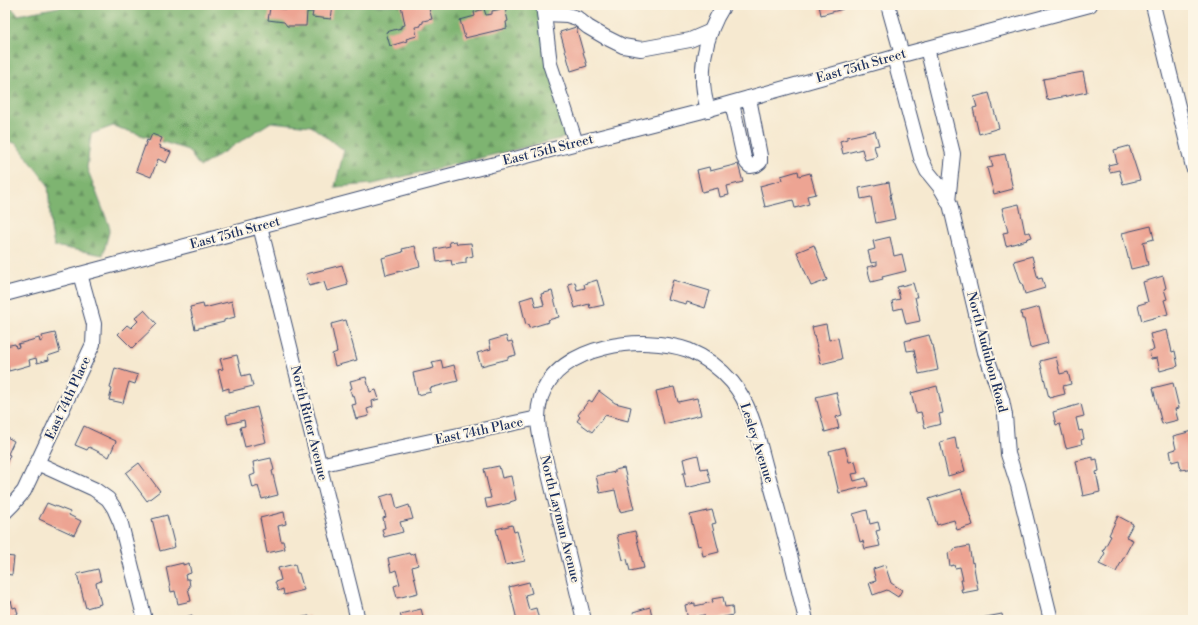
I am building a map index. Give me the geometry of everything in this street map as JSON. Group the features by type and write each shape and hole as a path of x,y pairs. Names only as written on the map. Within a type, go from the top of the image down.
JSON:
{"street":[{"path":"708,110 704,96 702,68 711,31 724,5"},
{"name":"North Audubon Road","path":"888,5 921,158 927,171 940,187 948,202 985,352 1002,400 1005,415 1008,454 1018,485 1051,620"},
{"name":"East 75th Street","path":"5,294 452,175 708,110 927,48 1090,5"},
{"path":"1153,5 1193,167"},
{"path":"576,143 550,64 544,9 577,18 588,27 623,46 641,49 690,40 711,31"},
{"name":"North Audubon Road","path":"927,48 953,154 948,202"},
{"path":"732,103 744,158 750,166 756,165 760,162 760,156 749,98"},
{"name":"North Ritter Avenue","path":"260,226 358,620"},
{"name":"East 74th Place","path":"5,512 24,491 93,344 94,324 80,274"},
{"name":"East 74th Place","path":"319,465 538,418 540,402 547,386 566,364 589,353 626,344"},
{"name":"Lesley Avenue","path":"626,344 664,344 690,351 718,367 739,392 747,406 752,420 787,543 806,620"},
{"name":"North Layman Avenue","path":"538,418 538,429 544,456 584,620"},
{"path":"37,463 94,489 104,496 111,504 117,513 121,524 144,620"}],"green space":[{"path":"5,5 9,5 18,15 69,5 538,5 567,137 373,184 335,187 344,150 311,126 271,122 200,167 188,150 113,126 91,134 87,168 110,228 103,255 54,246 51,229 48,185 17,144 5,140"}],"building":[{"path":"307,5 333,5 331,19 312,17 313,12 307,12 306,26 287,26 284,22 268,20 270,8 286,9 287,6 306,8"},
{"path":"401,5 428,5 432,19 423,21 423,23 420,24 421,26 415,27 417,36 406,39 407,41 390,46 386,32 401,28 401,26 405,25"},
{"path":"819,5 842,5 843,9 821,15"},
{"path":"505,8 508,21 506,22 507,28 465,38 460,20 475,16 474,12 484,9 486,15 492,14 492,11"},
{"path":"576,27 587,66 571,71 560,32"},
{"path":"1083,72 1087,92 1047,100 1043,79"},
{"path":"989,93 999,128 979,134 973,108 977,107 974,97"},
{"path":"875,131 879,145 874,146 877,157 865,160 862,149 843,154 840,141 847,139 847,137"},
{"path":"152,134 162,138 159,145 161,146 160,148 171,152 166,163 158,159 151,177 136,171 147,140 149,141"},
{"path":"1129,146 1140,180 1123,184 1119,170 1110,172 1108,165 1117,163 1114,150"},
{"path":"1005,154 1013,189 994,194 987,168 993,167 990,157"},
{"path":"738,164 743,182 727,186 729,195 720,197 718,188 702,192 697,170 709,167 710,171"},
{"path":"798,171 799,176 810,173 816,194 807,196 809,204 795,208 793,200 765,207 760,186 782,180 781,176"},
{"path":"889,182 895,219 876,223 871,197 861,199 859,188"},
{"path":"1019,204 1025,233 1030,232 1032,237 1006,246 1003,233 1008,232 1002,208"},
{"path":"1151,226 1154,239 1143,242 1148,265 1131,269 1122,233"},
{"path":"890,237 894,256 902,254 906,271 882,277 883,279 871,282 867,267 877,265 877,262 871,263 868,251 875,249 873,241"},
{"path":"456,241 457,244 471,243 473,256 466,258 466,263 452,265 451,260 437,262 435,249 450,246 449,242"},
{"path":"814,245 827,280 811,286 797,252"},
{"path":"415,246 420,266 386,275 382,258 403,252 402,249"},
{"path":"1032,256 1038,279 1042,278 1045,288 1025,294 1014,261"},
{"path":"342,265 348,285 327,291 324,282 309,286 306,274"},
{"path":"1163,276 1166,288 1164,289 1167,299 1164,300 1168,314 1142,321 1138,305 1148,302 1143,282"},
{"path":"597,280 604,305 590,308 589,304 575,308 568,284 575,282 577,290 585,288 584,284"},
{"path":"673,280 710,291 705,308 687,302 686,304 667,299"},
{"path":"913,283 917,297 915,297 920,321 906,324 902,308 894,310 892,301 900,299 897,287"},
{"path":"552,291 559,317 548,320 549,322 529,328 528,324 526,325 520,300 533,296 536,307 544,305 541,294"},
{"path":"232,301 235,317 224,320 224,322 195,329 190,307 203,304 204,308"},
{"path":"1039,307 1048,343 1030,348 1024,319 1022,319 1021,312"},
{"path":"144,310 157,324 132,348 118,334 127,325 131,328 138,321 135,318"},
{"path":"346,320 357,360 335,366 332,354 337,352 331,324"},
{"path":"826,324 829,340 838,338 842,359 821,364 812,327"},
{"path":"1167,330 1172,352 1175,351 1178,366 1160,371 1157,358 1151,359 1149,351 1154,350 1150,334"},
{"path":"55,333 60,352 48,356 49,360 37,363 36,358 29,360 30,365 9,371 5,356 5,346 15,344 16,348 19,347 18,344 39,338 40,342 43,340 42,336"},
{"path":"929,335 933,345 938,370 919,374 914,350 907,351 905,341"},
{"path":"506,336 508,342 512,341 516,355 508,357 508,359 481,366 477,353 491,349 489,341"},
{"path":"237,355 242,376 250,374 253,386 229,392 229,388 223,390 218,370 223,369 220,359"},
{"path":"1056,357 1060,374 1068,372 1071,384 1063,386 1065,394 1049,398 1040,361"},
{"path":"441,360 443,368 454,365 458,381 430,388 431,392 418,395 413,373 434,368 432,362"},
{"path":"115,368 138,375 135,384 129,382 123,403 109,400 112,389 110,388"},
{"path":"366,377 370,392 376,390 379,399 372,401 373,407 367,409 369,416 356,419 352,405 356,404 354,395 352,396 350,389 352,388 350,381"},
{"path":"1173,383 1179,408 1175,409 1178,420 1162,424 1153,388"},
{"path":"937,386 943,413 939,414 941,424 925,428 921,412 916,413 911,393"},
{"path":"674,387 678,402 697,398 701,415 664,424 656,391"},
{"path":"599,391 615,403 631,407 628,421 605,415 592,432 577,421 580,417 578,415 589,400 592,402"},
{"path":"836,392 842,415 836,417 839,428 825,432 816,397"},
{"path":"1081,404 1084,416 1076,418 1079,431 1082,430 1084,439 1081,440 1082,444 1066,448 1060,424 1056,425 1053,412"},
{"path":"257,407 266,442 245,447 240,427 245,426 244,420 228,424 226,415"},
{"path":"84,426 116,441 109,457 89,447 87,450 75,445"},
{"path":"1193,431 1193,468 1181,470 1179,460 1172,462 1170,451 1176,449 1173,436"},
{"path":"5,436 14,441 8,454 10,455 5,466"},
{"path":"955,438 957,449 959,449 965,471 948,476 940,442"},
{"path":"845,447 849,462 855,461 858,473 852,474 854,481 866,478 868,486 839,493 829,451"},
{"path":"698,455 701,469 707,468 711,482 686,488 683,473 686,473 683,459"},
{"path":"1093,457 1093,460 1097,459 1099,471 1096,472 1100,492 1083,496 1076,461"},
{"path":"271,458 274,470 272,471 278,495 262,499 258,486 253,488 250,476 255,474 253,462"},
{"path":"139,463 160,491 147,501 126,473"},
{"path":"499,466 502,478 511,476 516,500 510,503 487,508 485,499 491,498 484,469"},
{"path":"624,468 634,509 620,512 615,490 600,493 596,476 615,472 615,470"},
{"path":"961,489 973,525 957,530 954,520 937,525 929,499"},
{"path":"393,493 397,509 409,505 413,519 400,522 403,532 384,537 382,529 385,528 383,518 386,517 380,497"},
{"path":"47,503 70,512 69,515 81,521 74,535 39,519"},
{"path":"712,510 716,523 712,524 719,552 703,556 701,545 698,546 690,515"},
{"path":"867,510 870,524 878,522 880,530 876,531 880,546 865,549 863,541 860,542 853,514"},
{"path":"284,512 286,524 278,526 281,541 283,541 285,549 267,553 260,518"},
{"path":"167,515 175,547 160,551 152,519"},
{"path":"1118,516 1133,524 1126,537 1133,540 1116,572 1099,564 1105,553 1103,551 1111,536 1109,535"},
{"path":"512,525 514,532 517,531 525,561 505,565 496,529"},
{"path":"635,531 644,568 630,571 627,559 623,560 617,535"},
{"path":"969,546 978,590 962,593 961,589 963,589 961,580 963,580 960,567 955,568 954,565 950,566 948,553 954,551 954,549"},
{"path":"409,553 410,555 415,553 418,565 412,567 418,593 397,598 394,586 400,584 396,570 391,572 388,558"},
{"path":"5,556 14,557 12,575 5,574"},
{"path":"183,563 183,565 189,563 191,573 185,575 186,579 189,579 190,587 188,588 191,601 178,604 175,591 171,592 166,567"},
{"path":"295,564 304,590 284,595 283,589 278,591 275,582 281,580 278,568"},
{"path":"885,565 891,583 902,590 898,597 887,590 873,595 869,583 876,581 873,569"},
{"path":"98,569 101,581 96,583 101,604 86,608 77,574"},
{"path":"529,582 532,593 525,595 529,610 536,608 539,620 517,620 509,587"},
{"path":"723,597 725,607 732,606 733,615 705,620 704,615 698,616 698,620 688,620 685,605 695,603 695,606 713,602 712,599"},
{"path":"11,601 13,608 16,607 18,614 15,615 16,620 5,620 5,603"},
{"path":"650,607 653,620 630,620 635,618 633,612"},
{"path":"421,609 424,620 402,620 400,614"},
{"path":"1002,614 1003,620 982,620 981,618"},
{"path":"192,615 193,620 179,619"},
{"path":"309,616 310,620 294,620 294,619"}]}
